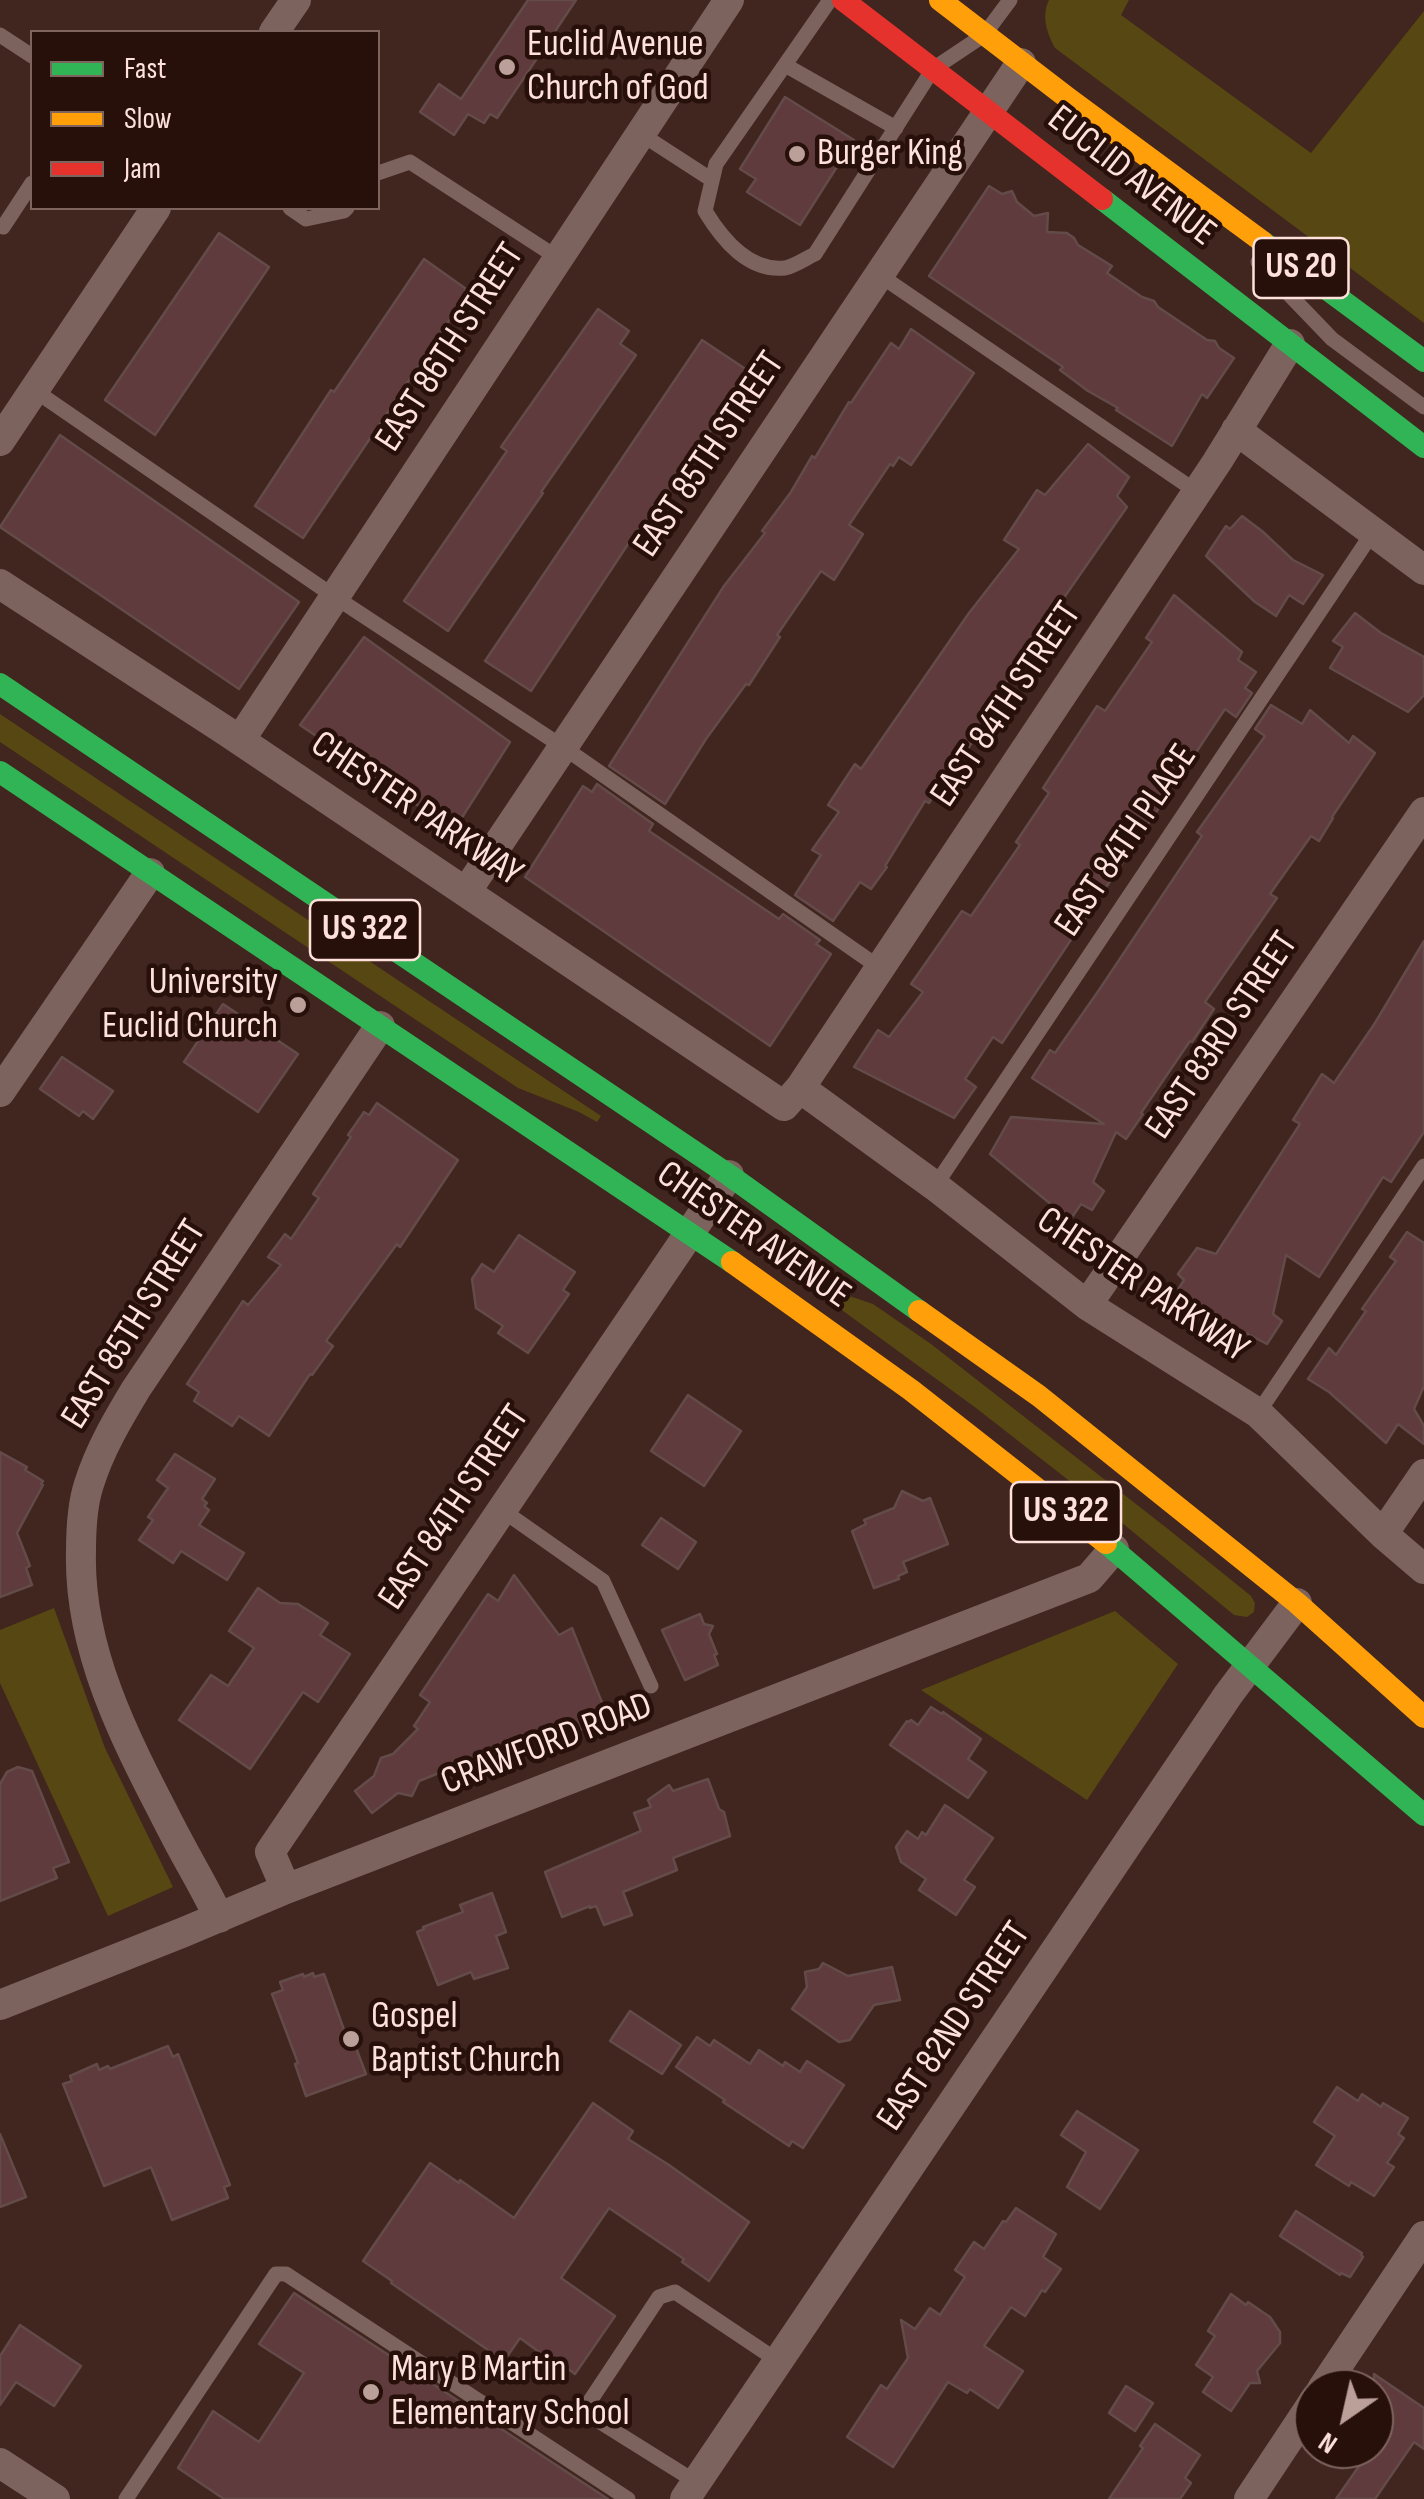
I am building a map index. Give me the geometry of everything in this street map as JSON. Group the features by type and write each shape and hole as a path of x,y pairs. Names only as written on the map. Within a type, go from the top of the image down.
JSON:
{"main road":[{"name":"EUCLID AVENUE","path":"843,0 1225,293 1288,328 1424,447"},
{"name":"EUCLID AVENUE","path":"940,0 1424,360"},
{"name":"CHESTER AVENUE","path":"0,684 729,1176 1039,1396 1297,1603 1424,1717"},
{"name":"CHESTER AVENUE","path":"0,772 690,1233 911,1390 1114,1549 1424,1814"}],"street":[{"path":"275,30 296,0"},
{"name":"EAST 86TH STREET","path":"240,740 729,0"},
{"name":"EAST 85TH STREET","path":"466,892 1021,63"},
{"path":"0,441 155,210"},
{"name":"EAST 84TH STREET","path":"792,1097 1197,492 1236,430 1288,328"},
{"path":"1236,430 1424,570"},
{"name":"CHESTER PARKWAY","path":"0,584 466,892 935,1186 1087,1305 1258,1413 1424,1569"},
{"name":"EAST 83RD STREET","path":"1087,1305 1424,812"},
{"path":"0,1092 150,872"},
{"name":"EAST 85TH STREET","path":"218,1918 123,1730 100,1673 81,1583 84,1501 102,1450 136,1388 380,1026"},
{"name":"EAST 84TH STREET","path":"286,1889 270,1852 729,1176"},
{"path":"1383,1534 1424,1474"},
{"name":"CRAWFORD ROAD","path":"0,2005 286,1889 1089,1578 1114,1549"},
{"name":"EAST 82ND STREET","path":"691,2491 1250,1664 1297,1603"},
{"path":"1335,2369 1424,2236"},
{"path":"1249,2499 1294,2431"},
{"path":"0,2463 55,2499"}],"lane":[{"path":"830,0 716,164 705,211 721,236 755,264 786,268 814,254 933,69 984,35 1010,0"},
{"path":"0,35 30,55"},
{"path":"784,65 896,128"},
{"path":"641,134 712,180"},
{"path":"380,173 410,162 558,258"},
{"path":"1177,178 1332,339 1424,406"},
{"path":"0,226 3,228 30,186"},
{"path":"293,210 306,218 345,210"},
{"path":"878,274 1197,492"},
{"path":"1288,328 1332,339"},
{"path":"34,390 880,968"},
{"name":"EAST 84TH PLACE","path":"935,1186 1373,532"},
{"path":"1258,1413 1424,1166"},
{"path":"502,1510 603,1581 651,1686"},
{"path":"126,2499 276,2274 286,2274 628,2499"},
{"path":"691,2491 592,2417 586,2407 659,2298 674,2292 778,2361"}],"shaded area":[{"path":"1049,0 1129,0 1121,15 1311,153 1424,11 1424,323 1055,48 1046,24"},
{"path":"0,714 601,1116 597,1122 518,1088 0,742"},
{"path":"817,1285 873,1304 931,1344 1251,1596 1254,1612 1247,1617 1234,1615 976,1408 813,1289"},
{"path":"54,1608 105,1748 173,1887 108,1916 0,1683 0,1630"},
{"path":"1115,1611 1178,1664 1087,1800 921,1690"}],"building":[{"name":"Euclid Avenue Church of God","path":"528,0 576,0 497,118 490,114 484,123 468,114 454,135 420,112 439,84 461,99"},
{"name":"Burger King","path":"785,97 854,140 800,225 747,192 756,179 740,169"},
{"path":"989,186 1002,194 1012,191 1017,202 1034,216 1048,213 1047,232 1067,233 1078,245 1112,266 1107,273 1207,340 1215,341 1234,358 1207,398 1202,394 1172,446 1088,391 1060,370 1063,367 929,276"},
{"path":"219,233 269,267 155,435 105,400"},
{"path":"424,259 469,291 303,538 255,506"},
{"path":"598,309 629,331 620,344 636,355 448,631 404,601 507,451 501,447"},
{"path":"911,329 974,373 911,465 899,457 893,466 890,464 849,525 863,534 834,580 821,571 777,635 780,637 749,685 706,739 665,804 609,766 724,586 765,533 762,531 812,456 815,458 849,402 891,343 899,349"},
{"path":"702,340 750,372 643,532 638,529 531,691 485,661"},
{"path":"60,435 299,602 239,689 0,527"},
{"path":"1088,444 1129,477 1117,496 1127,507 1013,671 967,750 963,747 929,803 925,801 887,867 871,889 860,882 833,921 795,895 821,855 812,850 839,812 828,805 855,764 861,769 969,613 1019,549 1004,540 1037,490 1045,495"},
{"path":"1242,516 1293,560 1323,575 1303,604 1289,595 1276,616 1255,602 1206,556 1226,526 1230,529"},
{"path":"1174,595 1242,652 1238,660 1256,672 1245,688 1252,693 1236,717 1225,709 1002,1043 993,1037 965,1079 976,1087 954,1118 854,1067 878,1030 889,1037 923,992 911,984 962,911 971,916 1020,845 1016,842 1049,793 1043,788 1097,706 1105,711 1152,642 1146,638"},
{"path":"1355,613 1424,657 1424,695 1408,712 1330,668 1343,647 1333,641"},
{"path":"364,637 510,742 454,830 300,725"},
{"path":"1271,705 1302,724 1310,710 1349,743 1353,736 1375,753 1319,841 1311,836 1270,894 1277,898 1205,1002 1214,1009 1126,1139 1116,1132 1093,1182 1104,1191 1092,1210 1081,1204 1070,1220 990,1154 1011,1117 1104,1124 1032,1078 1050,1050 1055,1053 1202,836 1197,832 1265,736 1255,729"},
{"path":"597,784 653,824 649,831 779,919 783,914 820,940 816,944 831,954 770,1046 525,877 583,786 592,792"},
{"path":"1424,941 1424,1132 1391,1182 1383,1177 1319,1277 1286,1255 1273,1314 1282,1321 1267,1344 1174,1296 1184,1280 1178,1274 1197,1248 1216,1254 1300,1124 1293,1120 1322,1074 1334,1083"},
{"path":"223,1004 298,1054 258,1112 184,1062"},
{"path":"62,1057 113,1091 93,1119 83,1111 79,1116 40,1089"},
{"path":"377,1103 458,1160 400,1247 397,1244 326,1341 333,1346 269,1436 239,1416 232,1426 194,1401 199,1392 187,1384 243,1301 248,1305 281,1265 268,1257 285,1234 291,1239 319,1198 313,1194 351,1137 348,1135 364,1112 369,1115"},
{"path":"1407,1232 1424,1243 1424,1386 1414,1409 1424,1426 1424,1444 1398,1424 1386,1443 1329,1392 1308,1379 1329,1348 1336,1355 1366,1311 1362,1309 1396,1261 1390,1257"},
{"path":"519,1235 575,1272 563,1290 569,1294 528,1353 498,1333 503,1326 476,1308 472,1279 482,1264 494,1272"},
{"path":"688,1395 741,1431 704,1486 651,1451"},
{"path":"0,1452 27,1467 25,1470 43,1481 43,1485 17,1533 30,1566 26,1568 32,1585 0,1597"},
{"path":"175,1454 215,1479 202,1499 209,1510 199,1525 244,1553 227,1580 181,1551 173,1563 139,1540 153,1520 148,1517 168,1488 157,1480"},
{"path":"902,1491 923,1501 930,1498 948,1544 903,1562 907,1572 874,1588 852,1531 866,1524 864,1520 894,1508"},
{"path":"661,1518 696,1542 678,1569 642,1545"},
{"path":"514,1575 559,1635 572,1628 603,1705 600,1706 605,1720 502,1761 499,1754 475,1764 460,1761 450,1777 439,1773 419,1781 412,1796 398,1793 372,1813 355,1791 374,1776 381,1758 393,1754 418,1729 414,1726 430,1702 420,1695 488,1594 498,1601"},
{"path":"258,1588 280,1603 298,1604 328,1623 320,1635 350,1654 318,1702 303,1692 250,1769 179,1720 211,1675 228,1686 254,1648 229,1631"},
{"path":"700,1614 704,1624 713,1626 709,1634 718,1665 685,1680 662,1630"},
{"path":"931,1707 981,1739 968,1759 986,1772 968,1798 890,1745 907,1721 918,1725"},
{"path":"18,1767 32,1771 69,1862 53,1868 57,1878 0,1901 0,1784 7,1772"},
{"path":"708,1779 719,1809 724,1812 730,1836 673,1858 677,1870 623,1892 632,1915 604,1925 596,1906 590,1906 562,1917 545,1872 641,1831 634,1813 651,1807 648,1800 669,1785 673,1791"},
{"path":"945,1805 993,1838 964,1880 975,1887 956,1915 919,1890 926,1879 901,1862 896,1847 907,1831 918,1839 922,1832 926,1835"},
{"path":"492,1893 506,1932 496,1936 508,1968 474,1979 471,1972 438,1985 417,1932 463,1912 460,1905"},
{"path":"823,1963 848,1976 892,1967 900,2000 874,2005 850,2040 839,2042 792,2009 807,1987 805,1972 819,1969"},
{"path":"313,1973 314,1977 324,1974 348,2041 353,2040 366,2074 306,2096 272,1994 283,1990 280,1982"},
{"path":"630,2011 681,2045 662,2074 610,2041"},
{"path":"697,2037 710,2046 714,2040 750,2064 759,2050 800,2072 807,2061 844,2085 803,2148 792,2141 789,2146 676,2067"},
{"path":"168,2046 173,2057 178,2054 230,2185 224,2187 228,2198 172,2220 151,2167 104,2186 63,2084 72,2081 70,2076 97,2064 99,2070 108,2066 110,2069"},
{"path":"1337,2087 1358,2101 1362,2094 1408,2118 1398,2134 1404,2138 1387,2163 1394,2167 1374,2196 1316,2165 1335,2136 1314,2122"},
{"path":"593,2103 633,2131 628,2139 749,2222 709,2281 682,2262 684,2259 609,2208 561,2278 615,2316 575,2374 520,2338 504,2361 363,2261 430,2163 514,2218"},
{"path":"1077,2111 1138,2150 1100,2209 1067,2187 1086,2152 1061,2135"},
{"path":"0,2134 26,2197 0,2207"},
{"path":"1016,2208 1056,2234 1043,2257 1061,2269 1025,2316 1011,2307 984,2346 1023,2371 998,2408 970,2389 967,2393 948,2382 893,2467 847,2437 881,2385 887,2389 908,2358 901,2320 915,2329 930,2308 940,2315 965,2277 955,2270 974,2242 984,2249"},
{"path":"1296,2211 1362,2253 1350,2277 1340,2275 1280,2236"},
{"name":"Mary B Martin Elementary School","path":"294,2293 608,2499 224,2499 178,2468 213,2411 259,2442 304,2373 259,2344"},
{"path":"1231,2294 1270,2317 1280,2332 1280,2343 1257,2371 1260,2383 1250,2383 1231,2411 1203,2392 1213,2377 1196,2365 1215,2336 1208,2331"},
{"path":"20,2325 81,2366 54,2406 16,2382 0,2405 0,2356"},
{"path":"1126,2386 1153,2403 1135,2431 1109,2413"},
{"path":"1394,2388 1424,2408 1424,2449 1414,2442 1375,2499 1336,2499 1357,2469 1394,2469"},
{"path":"1155,2424 1200,2455 1185,2478 1191,2483 1180,2499 1109,2499 1143,2448 1140,2446"}],"traffic: fast":[{"path":"1102,199 1424,447"},
{"path":"1263,242 1424,361"},
{"path":"0,684 729,1175 919,1311"},
{"path":"0,772 732,1262"},
{"path":"1106,1543 1424,1815"}],"traffic: slow":[{"path":"940,0 1263,242"},
{"path":"732,1262 911,1390 1106,1543"},
{"path":"919,1311 1039,1396 1297,1603 1424,1717"}],"traffic: jam":[{"path":"843,0 1102,199"}],"place":[{"name":"Euclid Avenue Church of God","path":"507,67"},
{"name":"Burger King","path":"797,154"},
{"name":"University Euclid Church","path":"298,1005"},
{"name":"Gospel Baptist Church","path":"351,2039"},
{"name":"Mary B Martin Elementary School","path":"371,2392"}]}
